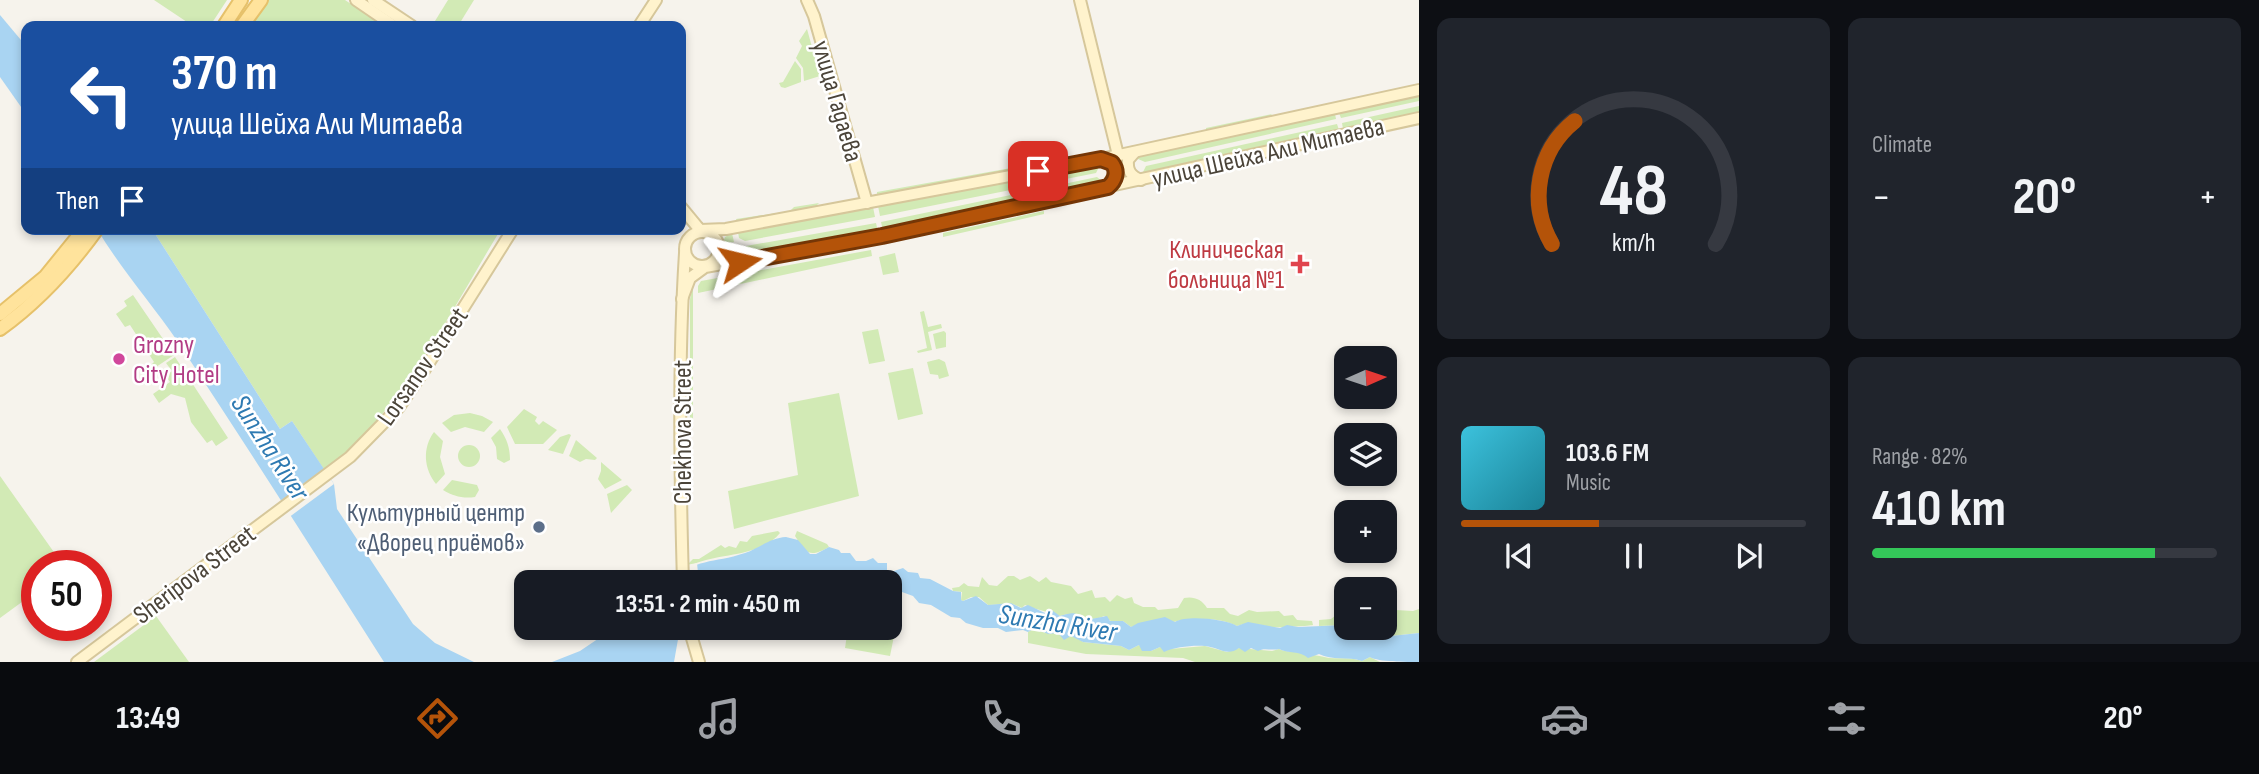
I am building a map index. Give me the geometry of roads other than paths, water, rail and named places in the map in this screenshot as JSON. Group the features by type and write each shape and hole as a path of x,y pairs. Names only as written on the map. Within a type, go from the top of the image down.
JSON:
{"main road":[{"path":"227,21 241,0"},
{"path":"246,21 261,0"},
{"path":"356,0 387,21"},
{"path":"373,0 404,21"},
{"path":"642,21 656,0"},
{"name":"улица Гадаева","path":"807,0 814,16 867,203"},
{"path":"1080,0 1118,155"},
{"name":"улица Шейха Али Митаева","path":"704,232 1101,159 1419,90"},
{"name":"улица Шейха Али Митаева","path":"705,267 882,236 1419,118"},
{"path":"1135,152 1128,160 1128,169 1141,180"},
{"path":"1101,159 1108,160 1115,166 1116,177 1108,187"},
{"path":"682,299 690,278 715,261 719,247 715,237 697,228 686,214"},
{"path":"704,232 691,235 685,250 695,265 705,267"},
{"path":"0,314 45,277 88,235"},
{"path":"0,330 37,301 89,235"},
{"name":"Lorsanov Street","path":"279,511 350,457 399,407 509,235"},
{"name":"Chekhova Street","path":"683,235 685,250 682,299 683,570"},
{"name":"Sheripova Street","path":"77,662 279,511"},
{"path":"693,640 698,657"}],"water":[{"path":"0,15 21,40 21,107 0,77"},
{"name":"Sunzha River","path":"101,235 156,235 280,429 292,421 334,484 337,509 413,624 435,643 474,662 384,662 178,342"},
{"path":"780,538 798,540 810,554 829,547 841,553 850,553 856,561 873,558 878,563 887,563 887,570 686,570 745,553"},
{"name":"Sunzha River","path":"903,568 908,572 918,573 920,578 930,579 953,591 961,592 963,601 976,596 988,605 1011,603 1021,608 1028,605 1045,613 1053,611 1060,616 1074,614 1086,620 1107,616 1110,621 1123,621 1131,627 1165,617 1175,622 1206,619 1237,626 1248,622 1280,628 1287,625 1334,626 1334,640 1397,640 1397,635 1419,633 1419,662 1386,661 1370,657 1362,661 1319,654 1308,658 1279,649 1258,651 1251,648 1245,652 1239,648 1226,652 1210,647 1189,646 1164,652 1160,647 1142,651 1139,645 1129,650 1121,646 1083,642 1071,636 1064,640 1058,633 1048,634 1035,628 1028,632 1006,632 998,628 983,628 951,617 931,605 919,603 913,596 902,592 902,570 897,570"},
{"path":"596,640 678,640 674,662 552,662 580,651"}],"place":[{"name":"Клиническая больница №1","path":"1300,264"},
{"name":"Grozny City Hotel","path":"119,359"},
{"name":"Культурный центр «Дворец приёмов»","path":"539,527"}]}
